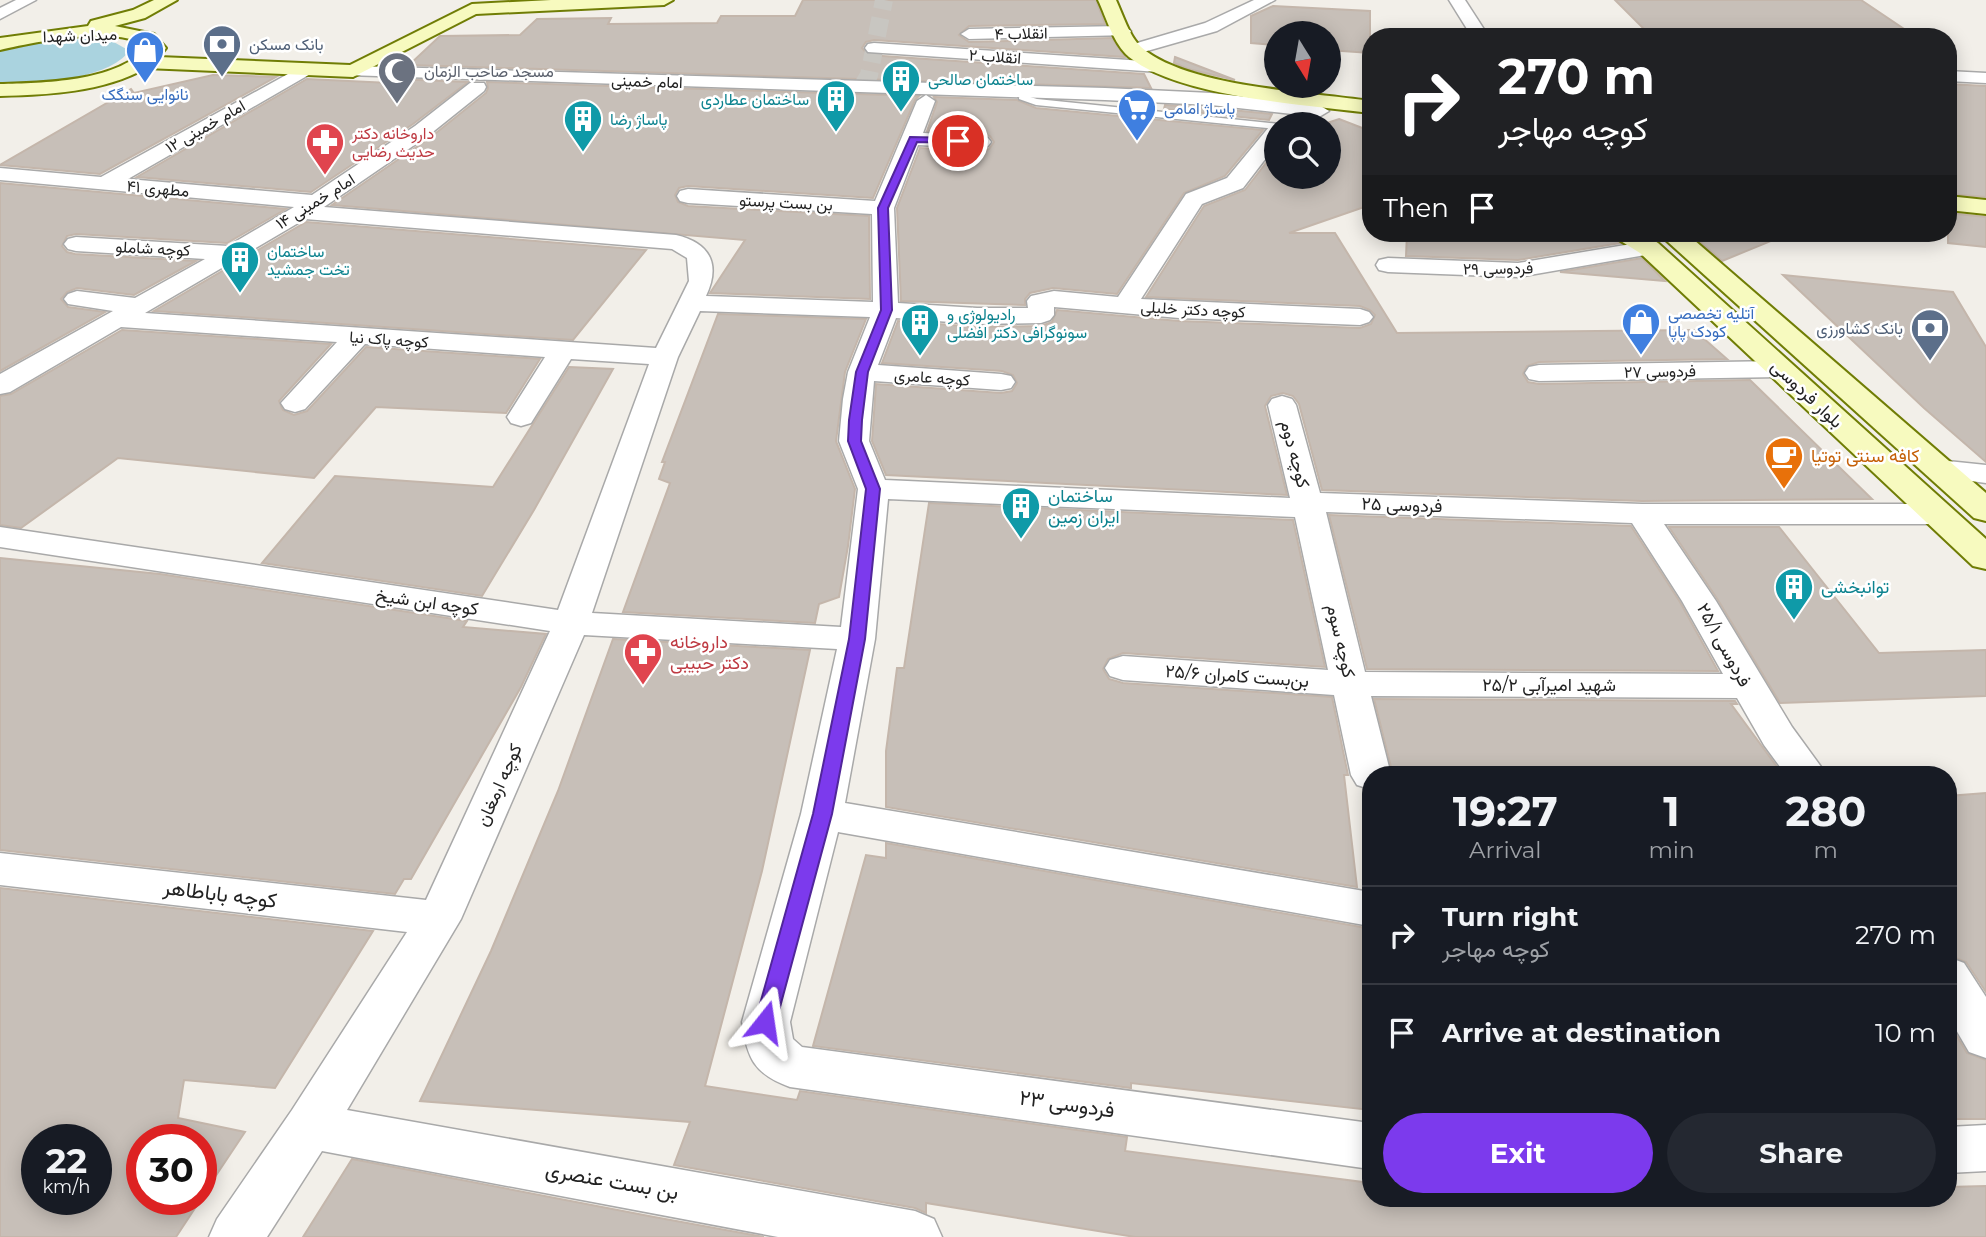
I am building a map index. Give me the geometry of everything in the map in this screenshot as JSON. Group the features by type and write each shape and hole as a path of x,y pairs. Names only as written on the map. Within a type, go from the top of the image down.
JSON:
{"street":[{"path":"0,14 28,0"},
{"path":"72,32 139,14 168,0"},
{"path":"353,71 475,4 664,0"},
{"path":"1107,0 1133,50 1159,67 1238,87 1362,106"},
{"path":"1133,50 1212,27 1267,0"},
{"path":"1457,0 1475,28"},
{"name":"انقلاب ۴","path":"875,42 1122,30"},
{"name":"میدان شهدا","path":"0,44 72,32 116,32 146,37 154,42 156,48 143,62"},
{"name":"انقلاب ۲","path":"875,42 1159,67"},
{"path":"0,90 57,86 102,77 143,62"},
{"name":"امام خمینی","path":"143,62 1157,96 1319,111"},
{"name":"امام خمینی ۱۲","path":"105,183 306,69"},
{"path":"1957,76 1986,78"},
{"path":"0,106 57,86"},
{"name":"امام خمینی ۱۴","path":"0,386 308,207 425,130 477,87"},
{"path":"926,101 913,139 883,208 887,310 862,372 855,441 873,489 857,639 822,814 1362,908"},
{"path":"1342,102 1312,104 1319,111 1362,123"},
{"path":"1291,112 1294,108"},
{"path":"913,139 981,142"},
{"path":"1125,305 1194,199 1235,183 1264,145"},
{"name":"مطهری ۴۱","path":"6,178 105,183 308,207 676,242 691,248 699,257 701,281 692,301"},
{"name":"بن بست پرستو","path":"688,196 883,208"},
{"path":"1957,204 1986,207"},
{"name":"فردوسی ۲۹","path":"1388,265 1518,270 1632,242"},
{"name":"بلوار فردوسی","path":"1652,242 1780,369 1986,558"},
{"name":"بلوار فردوسی","path":"1653,242 1938,469 1986,511"},
{"name":"کوچه شاملو","path":"76,244 230,253"},
{"name":"کوچه پاک نیا","path":"77,299 125,312 357,337 665,357"},
{"name":"کوچه دکتر خلیلی","path":"887,310 977,316 1041,315 1040,301 1054,299 1179,310 1360,317"},
{"path":"692,301 887,310"},
{"name":"کوچه ارمغان","path":"236,1237 310,1126 439,919 571,623 665,357 692,301"},
{"path":"295,403 357,337"},
{"path":"521,417 562,351"},
{"name":"فردوسی ۲۷","path":"1539,373 1780,369"},
{"name":"کوچه عامری","path":"862,372 1001,382"},
{"name":"کوچه دوم","path":"1282,405 1308,505"},
{"path":"1938,469 1986,474"},
{"name":"فردوسی ۲۵","path":"873,489 1308,505 1642,513 1938,514"},
{"name":"کوچه سوم","path":"1308,505 1369,766"},
{"name":"فردوسی ۲۵/۱","path":"1642,513 1699,601 1747,686 1801,766"},
{"name":"کوچه ابن شیخ","path":"9,547 571,623 857,639"},
{"name":"بن‌بست کامران ۲۵/۶","path":"1123,668 1351,684"},
{"name":"شهید امیرآبی ۲۵/۲","path":"1351,684 1747,686"},
{"name":"فردوسی ۲۳","path":"822,814 765,1022 769,1049 790,1066 1362,1145"},
{"name":"کوچه باباطاهر","path":"0,869 439,919"},
{"path":"1957,991 1986,1038"},
{"name":"بن بست عنصری","path":"310,1126 915,1237"},
{"path":"1957,1150 1986,1148"}],"lane":[{"path":"1023,91 1021,97 1036,102 1264,128"}],"water":[{"path":"89,38 112,41 128,50 127,54 102,70 85,75 31,83 0,84 0,50 45,41"}],"building":[{"path":"803,0 1096,0 1105,24 969,26 959,35 969,42 1112,38 1125,57 874,40 866,42 862,48 868,55 1144,74 1151,88 409,65 440,36 520,35 537,19 611,18 608,24 717,23 721,16 795,16"},
{"path":"1615,0 1861,0 1903,28 1643,28"},
{"path":"1273,6 1370,11 1370,28 1362,28 1362,52 1341,51 1341,21 1264,21 1264,44 1251,43 1251,16"},
{"path":"1175,57 1235,80 1188,69 1174,63"},
{"path":"213,75 276,77 100,174 0,165 131,89 134,93"},
{"path":"307,79 390,83 394,79 468,82 413,124 311,192 137,177"},
{"path":"487,82 919,96 873,198 688,186 679,188 675,195 678,202 688,206 869,216 870,299 710,293 745,240 332,205 431,137 486,93"},
{"path":"1957,84 1986,86 1986,197 1957,195"},
{"path":"934,97 1017,100 1036,108 1263,130 1225,176 1184,193 1117,294 1053,288 1030,293 1025,299 1025,305 901,301 897,208 920,148 981,151 989,149 994,142 990,136 982,133 927,131 937,102"},
{"path":"1165,105 1264,113 1264,119 1164,109"},
{"path":"1341,120 1362,128 1362,208 1289,233 1335,233 1397,333 1694,330 1727,359 1539,362 1527,366 1523,374 1528,382 1539,384 1750,380 1872,499 1642,501 1322,490 1299,404 1293,396 1283,393 1271,396 1265,406 1287,495 886,475 872,441 876,384 1001,393 1012,391 1017,383 1013,375 1002,371 882,363 898,321 977,327 1041,326 1052,322 1057,310 1179,321 1360,328 1371,324 1375,315 1360,306 1146,297 1204,206 1245,190 1264,165 1264,189 1341,189"},
{"path":"0,183 286,209 227,243 76,234 67,236 62,246 67,252 75,254 196,261 134,295 77,288 67,292 61,299 68,307 105,312 0,371"},
{"path":"1957,214 1986,217 1986,247 1948,243 1957,242"},
{"path":"306,222 646,250 573,340 154,311"},
{"path":"1407,242 1620,243 1518,260 1406,256"},
{"path":"1700,242 1768,242 1722,261"},
{"path":"1642,258 1665,281 1560,272"},
{"name":"بانک کشاورزی","path":"1783,275 1953,292 1986,347 1986,462 1924,408"},
{"path":"718,314 866,319 845,372 836,441 855,489 848,546 839,597 819,604 815,623 623,612 670,483 659,479 665,462 662,462"},
{"path":"122,330 331,344 279,401 283,410 294,415 307,411 366,347 540,359 506,413 376,407 314,478 118,458 21,528 0,525 0,396 11,394"},
{"path":"569,367 613,369 482,596 262,563 335,476 493,487"},
{"path":"929,503 1293,520 1325,667 1123,653 1108,659 1103,669 1109,679 1123,683 1332,697 1348,775 1344,775 1357,887 886,807 886,751 897,668 904,668"},
{"path":"1329,515 1631,526 1680,602 1718,671 1367,669"},
{"path":"1669,527 1779,527 1879,653 1986,650 1986,696 1780,703 1718,600"},
{"path":"0,558 160,574 467,621 463,627 546,634 521,687 411,879 404,879 395,894 0,850"},
{"path":"613,639 810,650 762,871 705,1086 797,1100 800,1091 1127,1137 1125,1151 1362,1182 1362,1207 1957,1207 1957,1187 1986,1186 1986,1237 1135,1237 926,1203 926,1213 915,1208 674,1165 690,1122 420,1101 491,951 558,791"},
{"path":"1374,699 1735,701 1737,704 1731,704 1776,766 1391,766"},
{"path":"1986,793 1986,992 1966,962 1957,958 1957,795"},
{"path":"886,843 1362,927 1362,1109 1131,1083 1131,1088 813,1046 866,855 886,858"},
{"path":"0,888 373,931 275,1088 184,1080 178,1118 207,1124 126,1124 126,1215 190,1215 176,1237 0,1237"},
{"path":"1957,1036 1967,1053 1986,1060 1986,1119 1957,1119"},
{"path":"217,1126 245,1132 217,1174"},
{"path":"352,1159 654,1217 764,1237 303,1237"}],"tunnel":[{"path":"862,87 869,75 884,0"}],"place":[{"name":"بانک مسکن","path":"222,78"},
{"name":"نانوایی سنگک","path":"145,84"},
{"name":"مسجد صاحب الزمان","path":"397,105"},
{"name":"ساختمان صالحی","path":"901,113"},
{"name":"ساختمان عطاردی","path":"836,133"},
{"name":"پاساژ امامی","path":"1137,142"},
{"name":"پاساژ رضا","path":"583,153"},
{"name":"داروخانه دکتر حدیث رضایی","path":"325,176"},
{"name":"ساختمان تخت جمشید","path":"240,294"},
{"name":"آتلیه تخصصی کودک پاپا","path":"1641,356"},
{"name":"رادیولوژی و سونوگرافی دکتر افضلی","path":"920,357"},
{"name":"بانک کشاورزی","path":"1930,362"},
{"name":"کافه سنتی توتیا","path":"1784,490"},
{"name":"ساختمان ایران زمین","path":"1021,540"},
{"name":"توانبخشی","path":"1794,621"},
{"name":"داروخانه دکتر حبیبی","path":"643,686"}],"route":[{"path":"765,1022 822,814 857,639 873,489 855,441 857,399 862,372 887,310 883,208 913,139 958,141"}]}
